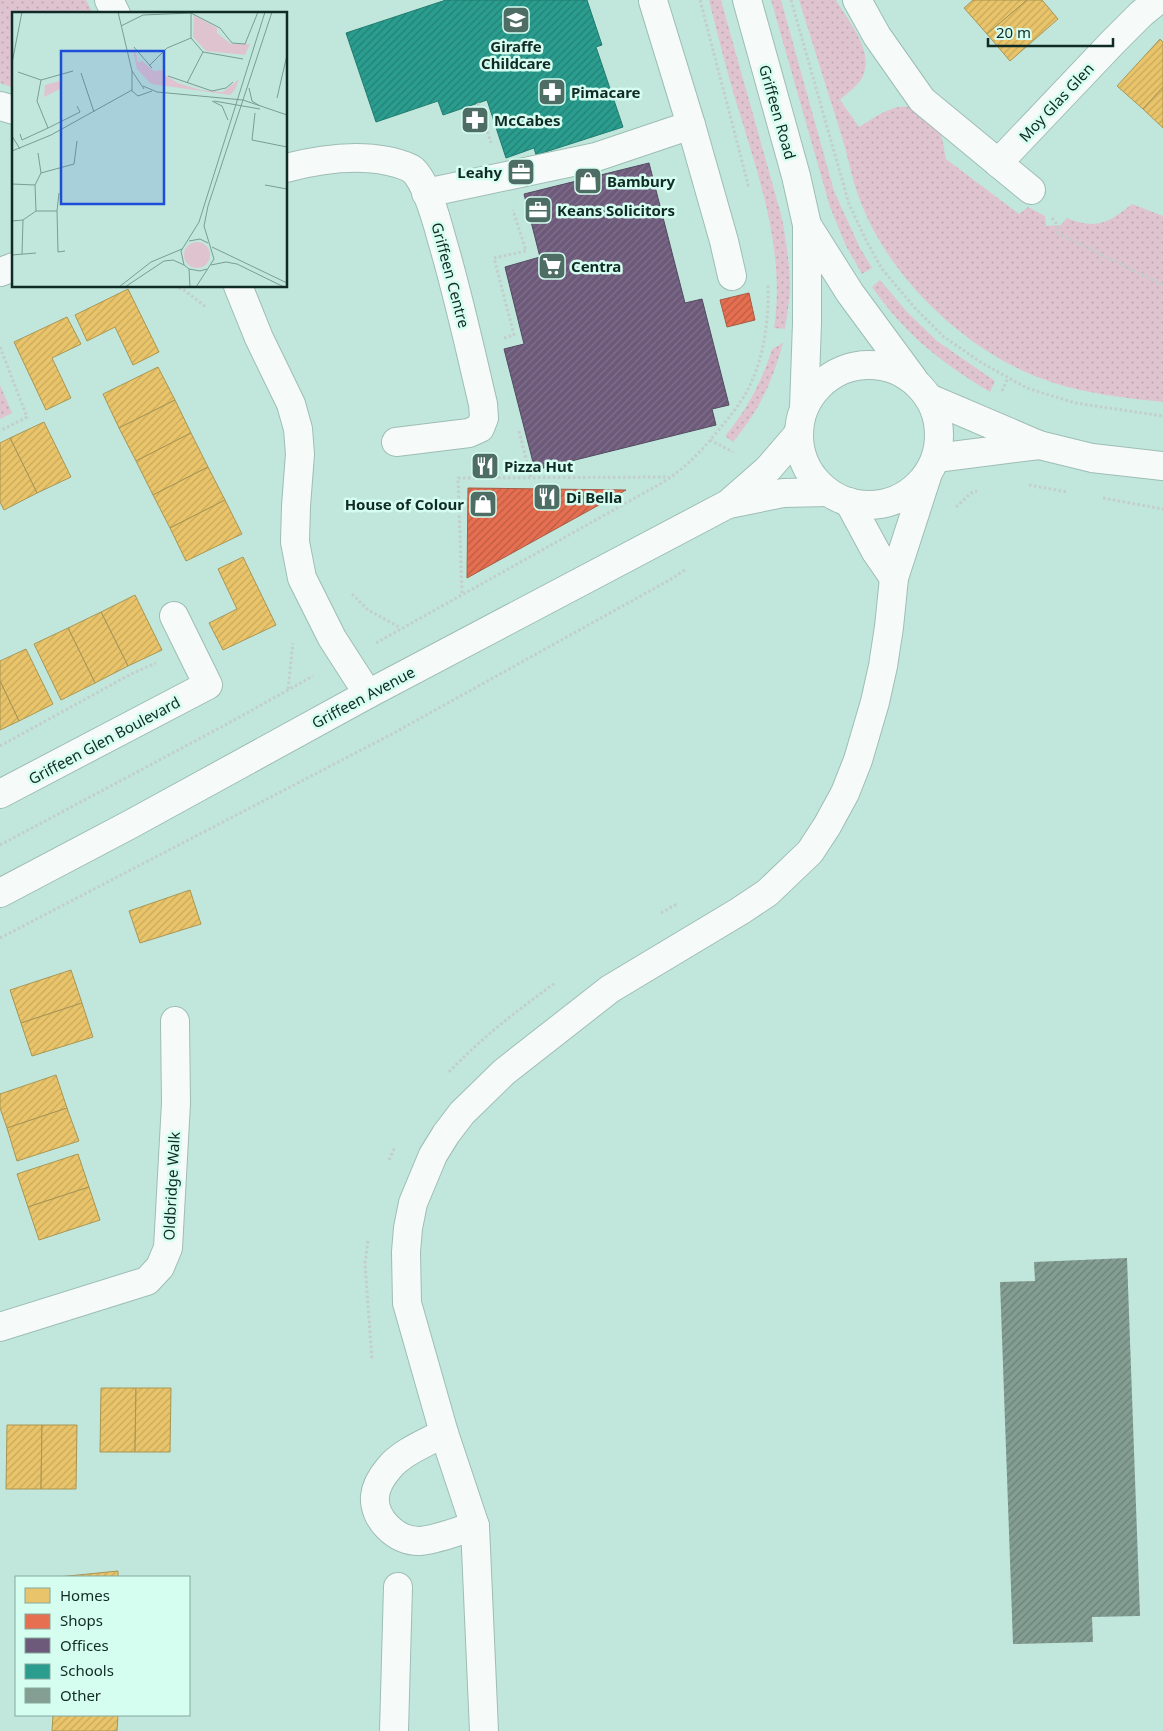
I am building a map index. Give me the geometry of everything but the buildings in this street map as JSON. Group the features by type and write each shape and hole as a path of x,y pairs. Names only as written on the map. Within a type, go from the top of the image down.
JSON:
{"street":[{"path":"110,0 115,12"},
{"name":"Griffeen Road","path":"747,0 808,225 808,323 801,423"},
{"path":"857,0 877,36 922,100 1031,190"},
{"name":"Moy Glas Glen","path":"998,163 1112,43 1158,0"},
{"path":"653,2 691,125 732,276"},
{"path":"426,193 596,157 691,125"},
{"name":"Griffeen Centre","path":"288,168 345,157 369,157 400,164 412,170 422,182 436,218 458,296 483,404 484,418 480,428 470,433 396,442"},
{"name":"Griffeen Road","path":"808,225 850,293 922,390"},
{"path":"0,272 12,268"},
{"path":"239,288 259,338 291,404 298,429 300,454 295,542 302,578 332,638 368,694"},
{"path":"894,578 838,497 812,477 802,456 801,423 814,389 830,377 851,367 873,365 894,371 922,390 1039,445 1092,458 1163,466"},
{"path":"484,1731 475,1526 444,1433 407,1303 408,1228 413,1204 433,1156 462,1113 504,1072 610,988 740,911 767,892 810,852 828,826 845,793 858,760 875,702 890,627 894,578 940,438 938,417 922,390"},
{"name":"Griffeen Avenue","path":"0,893 131,824 368,694 728,504 768,469 801,423"},
{"path":"838,497 871,506 892,502 912,492 932,467 1039,445"},
{"name":"Griffeen Avenue","path":"728,504 783,493 838,497"},
{"name":"Griffeen Glen Boulevard","path":"0,794 208,685 174,616"},
{"name":"Oldbridge Walk","path":"0,1327 147,1281 160,1268 168,1248 176,1103 175,1021"},
{"path":"444,1433 403,1455 389,1467 380,1482 375,1496 377,1510 387,1527 397,1535 417,1541 475,1526"},
{"path":"394,1731 398,1587"}],"path":[{"path":"791,0 849,204 882,269 915,308 944,337 982,363 1027,388 1075,403 1163,416"},
{"path":"478,103 526,250 494,258 514,335 496,340"},
{"path":"1031,190 1056,223 1058,233 1163,285"},
{"path":"179,288 206,307 211,314"},
{"path":"0,845 346,659 671,477 686,466 710,440 746,394 755,375 766,335"},
{"path":"0,347 27,418 0,431"},
{"path":"999,397 1008,378"},
{"path":"517,423 531,478"},
{"path":"710,440 729,450"},
{"path":"462,593 458,478 671,477"},
{"path":"1024,484 1071,492"},
{"path":"956,507 971,493 980,490"},
{"path":"1098,497 1163,509"},
{"path":"0,938 392,734 689,568"},
{"path":"288,689 294,637"},
{"path":"0,746 131,674 160,662"}],"shaded area":[{"path":"0,0 86,0 92,12 12,12 12,87 0,83"},
{"path":"709,0 721,0 782,218 790,280 785,329 774,328 777,298 773,240 760,181 727,72"},
{"path":"771,0 781,0 834,191 860,248 872,268 862,274 846,246 830,207"},
{"path":"799,0 836,0 860,39 866,60 865,71 858,84 840,100 859,127 880,114 895,108 910,107 918,110 940,128 946,159 1019,214 1028,207 1045,216 1046,226 1061,225 1067,218 1086,224 1102,223 1116,216 1132,204 1163,216 1163,402 1079,390 1051,382 1021,370 992,354 964,335 914,287 893,261 875,232 861,203"},
{"path":"880,280 908,313 937,341 995,381 990,392 955,370 911,333 872,287"},
{"path":"783,343 764,396 751,419 733,442 725,436 753,395 772,349"},
{"path":"0,385 12,413 0,419"}],"place":[{"name":"Giraffe Childcare","path":"516,20"},
{"name":"Pimacare","path":"552,92"},
{"name":"McCabes","path":"475,120"},
{"name":"Leahy","path":"521,172"},
{"name":"Bambury","path":"588,181"},
{"name":"Keans Solicitors","path":"538,210"},
{"name":"Centra","path":"552,266"},
{"name":"Pizza Hut","path":"485,466"},
{"name":"Di Bella","path":"547,497"},
{"name":"House of Colour","path":"483,504"}]}
